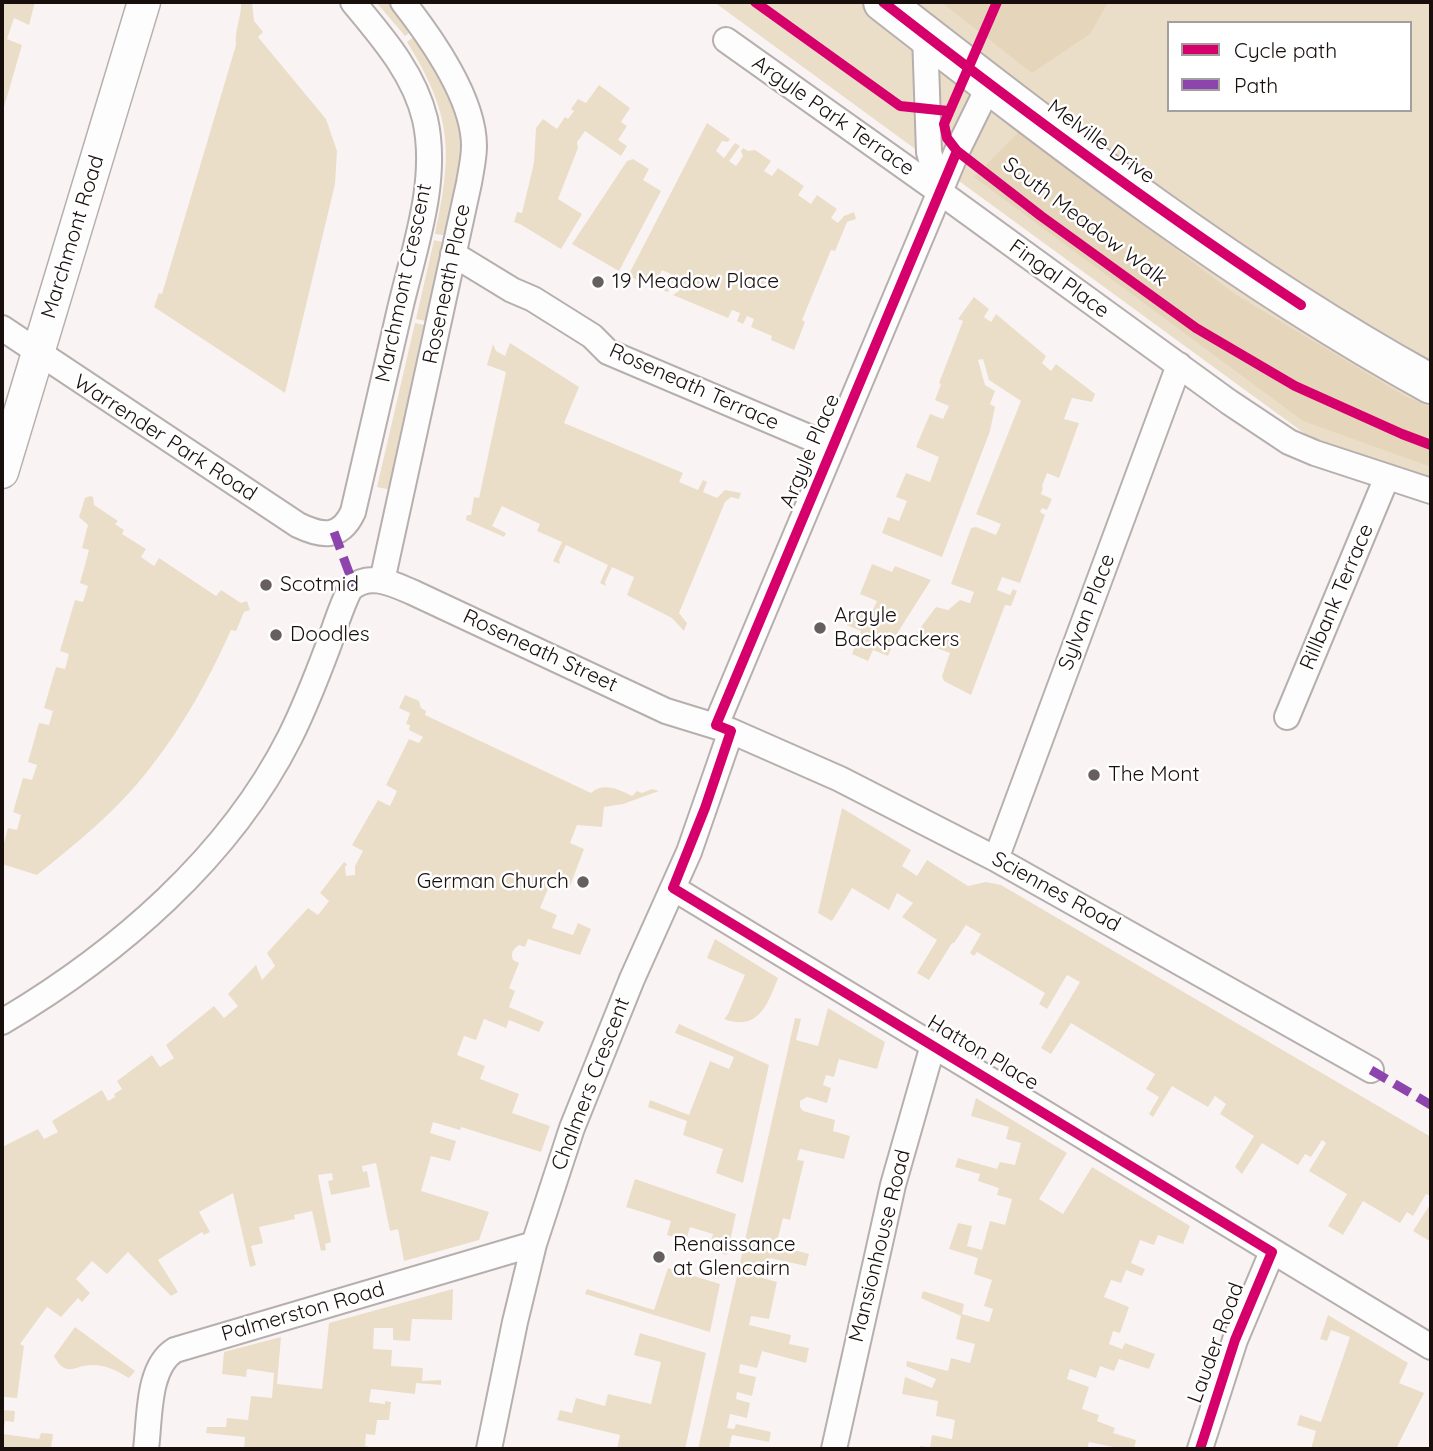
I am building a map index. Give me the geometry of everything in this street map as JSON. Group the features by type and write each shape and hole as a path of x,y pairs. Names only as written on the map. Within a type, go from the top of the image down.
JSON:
{"main road":[{"name":"Melville Drive","path":"883,2 1197,237 1346,334 1431,384"}],"street":[{"name":"Marchmont Road","path":"2,472 144,2"},
{"name":"Marchmont Crescent","path":"334,532 346,524 353,512 418,233 429,165 425,118 407,75 391,48 353,2"},
{"name":"Roseneath Place","path":"382,581 473,159 474,134 464,102 441,55 403,2"},
{"path":"925,34 929,152 940,192"},
{"name":"Argyle Park Terrace","path":"726,40 940,192"},
{"name":"Argyle Place","path":"724,728 832,447 940,192 990,84"},
{"name":"Fingal Place","path":"940,192 1289,442 1431,491"},
{"name":"Roseneath Terrace","path":"453,254 592,336 608,352 832,447"},
{"name":"Warrender Park Road","path":"2,328 298,525 316,534 334,532"},
{"name":"Sylvan Place","path":"996,859 1179,365"},
{"name":"Rillbank Terrace","path":"1287,717 1387,477"},
{"path":"2,1022 76,973 126,934 188,876 240,817 269,775 290,736 318,673 350,589 367,580 382,581"},
{"name":"Roseneath Street","path":"382,581 412,592 666,711 724,728"},
{"name":"Sciennes Road","path":"724,728 840,779 996,859 1371,1070"},
{"name":"Chalmers Crescent","path":"489,1449 509,1346 534,1244 596,1065 705,808 724,728"},
{"name":"Hatton Place","path":"673,888 1431,1347"},
{"name":"Mansionhouse Road","path":"834,1449 893,1185 933,1045"},
{"name":"Palmerston Road","path":"146,1449 157,1370 165,1357 175,1350 534,1244"},
{"name":"Lauder Road","path":"1200,1449 1235,1340 1272,1252"}],"shaded area":[{"path":"2,2 35,2 29,25 14,18 7,39 22,45 2,114"},
{"path":"241,2 252,2 254,21 263,32 258,37 326,119 337,151 335,184 285,393 154,307 159,293 162,294 236,45"},
{"path":"376,2 394,2 415,29 405,36"},
{"path":"714,2 1431,2 1431,479 1308,436"},
{"path":"941,2 1108,2 1090,34 1032,73"},
{"path":"419,33 430,50 466,136 450,236 435,234 445,179 445,134 433,91 407,42"},
{"path":"599,85 630,108 621,122 627,126 618,140 627,146 621,156 585,131 577,142 578,148 558,199 582,214 561,249 514,222 517,212 522,213 534,163 536,128 543,119 557,129 565,117 568,119 574,111 571,109 578,99 586,103"},
{"path":"707,123 730,139 728,142 722,141 716,151 724,158 735,143 740,146 729,161 736,166 743,156 743,148 748,151 755,150 771,161 764,171 772,176 778,168 804,186 798,195 811,204 817,195 837,209 831,218 838,223 844,216 854,212 856,219 847,222 835,251 831,250 802,320 805,322 794,350 751,327 754,319 747,316 743,324 737,321 740,313 732,310 728,318 673,295 679,291 684,279 676,276 668,292 664,291 671,274 662,270 656,281 658,288 628,276"},
{"path":"1020,131 1235,294 1405,396 1431,407 1431,467 1303,421 974,177"},
{"path":"633,159 649,169 643,180 661,191 619,271 572,244 627,161"},
{"path":"434,240 448,243 430,322 416,319"},
{"path":"974,297 989,309 984,317 991,322 996,314 1046,356 1042,363 1051,371 1056,364 1095,394 1092,402 1072,398 1064,419 1079,423 1059,478 1047,473 1042,486 1041,494 1052,499 1047,510 1042,508 1040,512 1045,515 1020,583 1002,577 997,590 1010,595 1013,589 1017,591 1011,606 1005,605 971,695 944,681 942,676 950,653 912,639 936,607 948,610 960,600 970,603 974,592 951,584 971,528 976,527 996,535 1001,524 976,514 1021,401 989,380 983,359 978,360 985,385 995,391 990,404 995,407 990,431 942,557 882,533 888,517 899,521 907,501 896,497 906,473 930,482 939,457 916,447 930,414 943,419 949,406 935,400 963,321 958,319"},
{"path":"415,323 429,326 391,490 377,487"},
{"path":"510,343 579,387 564,423 683,473 679,482 698,490 703,480 707,482 703,492 717,498 725,490 741,493 739,499 731,497 725,502 679,613 687,623 684,631 672,618 627,595 634,577 612,567 605,582 606,586 600,583 608,565 566,545 559,560 560,564 553,561 562,542 537,531 540,524 502,506 492,526 506,533 504,537 466,520 467,515 471,515 474,497 479,498 506,372 487,365 493,344 496,351 505,356"},
{"path":"93,497 94,505 118,521 115,524 124,530 122,534 146,549 141,557 154,566 159,558 216,596 221,590 241,603 247,601 250,610 244,612 236,631 231,630 195,701 174,735 138,783 82,838 37,875 2,864 2,851 8,828 17,830 21,815 13,812 23,778 32,780 37,765 28,762 39,723 49,725 53,711 44,708 56,667 65,669 69,654 60,651 75,600 83,602 88,586 80,583 89,550 82,548 88,525 79,517 85,498"},
{"path":"872,564 892,572 895,566 931,580 898,632 888,656 873,650 868,661 852,654 861,631 847,625 854,609 870,616 877,601 860,594"},
{"path":"405,695 419,701 421,708 426,711 425,715 591,793 606,787 632,796 637,791 659,791 623,804 604,807 602,827 577,825 570,843 584,849 570,886 552,879 540,908 557,915 552,928 573,935 578,923 591,929 580,955 528,939 525,947 519,945 513,952 513,960 519,963 509,988 515,991 509,1007 544,1022 539,1032 509,1020 506,1028 484,1019 476,1040 464,1036 457,1055 485,1066 480,1079 519,1094 512,1113 550,1126 541,1152 461,1127 460,1130 433,1122 430,1133 456,1141 450,1161 431,1156 421,1191 489,1212 479,1240 404,1261 398,1229 390,1231 376,1163 362,1166 363,1172 367,1171 370,1187 331,1195 328,1181 333,1180 332,1173 318,1175 331,1242 325,1244 326,1250 321,1251 312,1211 294,1215 295,1219 259,1227 263,1243 251,1246 256,1265 250,1267 233,1193 199,1212 210,1232 204,1235 202,1232 158,1260 178,1292 171,1296 128,1252 107,1274 92,1261 76,1279 90,1293 82,1302 78,1298 61,1317 47,1307 20,1344 24,1346 17,1398 4,1397 2,1410 2,1147 38,1129 44,1139 58,1132 52,1121 102,1090 108,1101 115,1097 114,1094 122,1089 117,1081 152,1055 160,1067 174,1058 166,1045 214,1006 224,1018 238,1006 228,994 256,965 262,980 275,966 267,953 308,908 318,915 329,901 320,893 344,862 347,864 346,876 355,875 355,866 363,851 352,845 378,800 390,806 397,791 386,785 409,739 419,743 423,737 409,730 410,725 406,724 410,713 399,708"},
{"path":"842,808 911,850 902,866 917,876 927,860 968,886 986,882 1001,885 1431,1137 1431,1196 1426,1194 1413,1216 1407,1212 1400,1223 1363,1201 1343,1235 1328,1226 1347,1194 1309,1171 1326,1143 1322,1140 1311,1157 1305,1154 1298,1165 1262,1143 1242,1174 1235,1167 1254,1136 1220,1114 1226,1104 1215,1096 1208,1107 1172,1086 1153,1117 1149,1114 1159,1097 1146,1089 1155,1074 1071,1023 1051,1054 1041,1048 1080,982 1067,975 1047,1009 1039,1004 1045,993 977,952 974,956 970,953 981,934 966,925 929,980 917,973 937,940 902,917 913,903 897,893 889,910 852,888 832,921 818,913"},
{"path":"715,939 778,978 765,1006 753,1019 736,1022 724,1019 745,975 707,958"},
{"path":"828,1008 885,1042 877,1069 839,1059 834,1077 826,1075 823,1085 831,1088 827,1103 807,1097 800,1101 803,1111 835,1120 833,1131 850,1136 844,1159 800,1149 797,1160 804,1161 790,1220 783,1218 776,1245 809,1254 806,1266 770,1258 768,1269 761,1268 759,1277 777,1282 769,1319 751,1316 749,1325 791,1335 789,1344 809,1348 806,1363 762,1351 757,1368 740,1364 739,1373 756,1377 752,1396 737,1392 736,1399 750,1403 747,1418 730,1414 727,1428 734,1429 736,1424 771,1432 769,1442 732,1435 729,1448 732,1449 698,1449 795,1018 801,1019 796,1040 818,1046"},
{"path":"679,1024 769,1065 743,1183 716,1173 723,1149 683,1135 687,1121 648,1107 650,1100 689,1115 710,1061 729,1069 734,1057 675,1033"},
{"path":"976,1098 1067,1153 1039,1199 1063,1214 1092,1167 1190,1226 1183,1244 1158,1235 1154,1245 1140,1240 1131,1263 1145,1269 1142,1276 1126,1270 1121,1283 1111,1280 1104,1297 1129,1307 1120,1333 1113,1331 1109,1344 1122,1349 1125,1343 1155,1354 1149,1369 1119,1359 1114,1371 1100,1366 1096,1378 1070,1369 1067,1379 1089,1387 1082,1409 1099,1415 1097,1421 1115,1428 1113,1433 1136,1440 1134,1449 1089,1442 1087,1449 919,1449 920,1446 930,1447 932,1435 952,1439 955,1420 936,1416 938,1401 902,1394 905,1377 932,1388 936,1379 906,1366 907,1361 948,1371 951,1358 970,1363 975,1344 956,1339 961,1316 921,1298 923,1291 964,1304 962,1314 989,1322 993,1309 984,1306 992,1280 974,1274 978,1258 949,1249 958,1223 972,1226 967,1246 982,1250 990,1221 1005,1225 1012,1199 997,1195 999,1188 978,1181 980,1174 955,1167 958,1158 997,1169 1000,1162 1015,1165 1021,1143 1006,1139 1009,1127 971,1116"},
{"path":"635,1179 736,1214 727,1255 709,1250 713,1234 690,1227 686,1241 667,1235 671,1221 626,1207"},
{"path":"1431,1203 1431,1242 1413,1231"},
{"path":"668,1268 720,1284 710,1332 585,1294 587,1289 654,1310"},
{"path":"453,1289 452,1320 412,1319 410,1341 393,1340 393,1328 374,1328 373,1349 392,1350 391,1366 423,1368 422,1381 441,1380 441,1385 416,1383 415,1394 371,1389 369,1402 391,1402 389,1420 377,1420 375,1435 366,1434 365,1446 379,1449 244,1449 245,1437 206,1433 207,1427 226,1427 227,1418 248,1420 251,1396 272,1398 274,1373 247,1369 246,1377 222,1374 224,1352 281,1337 277,1384 322,1389 329,1323"},
{"path":"1328,1315 1408,1363 1399,1383 1424,1393 1396,1449 1311,1449 1316,1431 1297,1425 1300,1415 1321,1422 1350,1337 1331,1330 1327,1341 1320,1339"},
{"path":"75,1327 135,1371 129,1378 102,1366 71,1369 63,1367 54,1356"},
{"path":"640,1333 706,1353 685,1449 617,1449 620,1435 557,1420 560,1410 572,1413 576,1398 605,1406 608,1394 651,1404 661,1362 634,1355"},
{"path":"2,1410 15,1411 14,1422 5,1421 3,1434 39,1439 41,1433 53,1434 51,1449 2,1449"}],"marked path":[{"path":"334,532 354,586"},
{"path":"1371,1070 1431,1105"}],"cycle path":[{"path":"755,2 900,106 948,111"},
{"path":"883,2 1089,158 1301,305"},
{"name":"South Meadow Walk","path":"997,2 944,124 947,138 957,151 1041,216 1196,328 1295,386 1431,445"},
{"path":"957,151 716,725 731,731 705,808 673,888 1272,1252 1235,1340 1200,1449"}],"place":[{"name":"19 Meadow Place","path":"598,282"},
{"name":"Scotmid","path":"266,585"},
{"name":"Argyle Backpackers","path":"820,628"},
{"name":"Doodles","path":"276,635"},
{"name":"The Mont","path":"1094,775"},
{"name":"German Church","path":"583,882"},
{"name":"Renaissance at Glencairn","path":"659,1257"}]}
